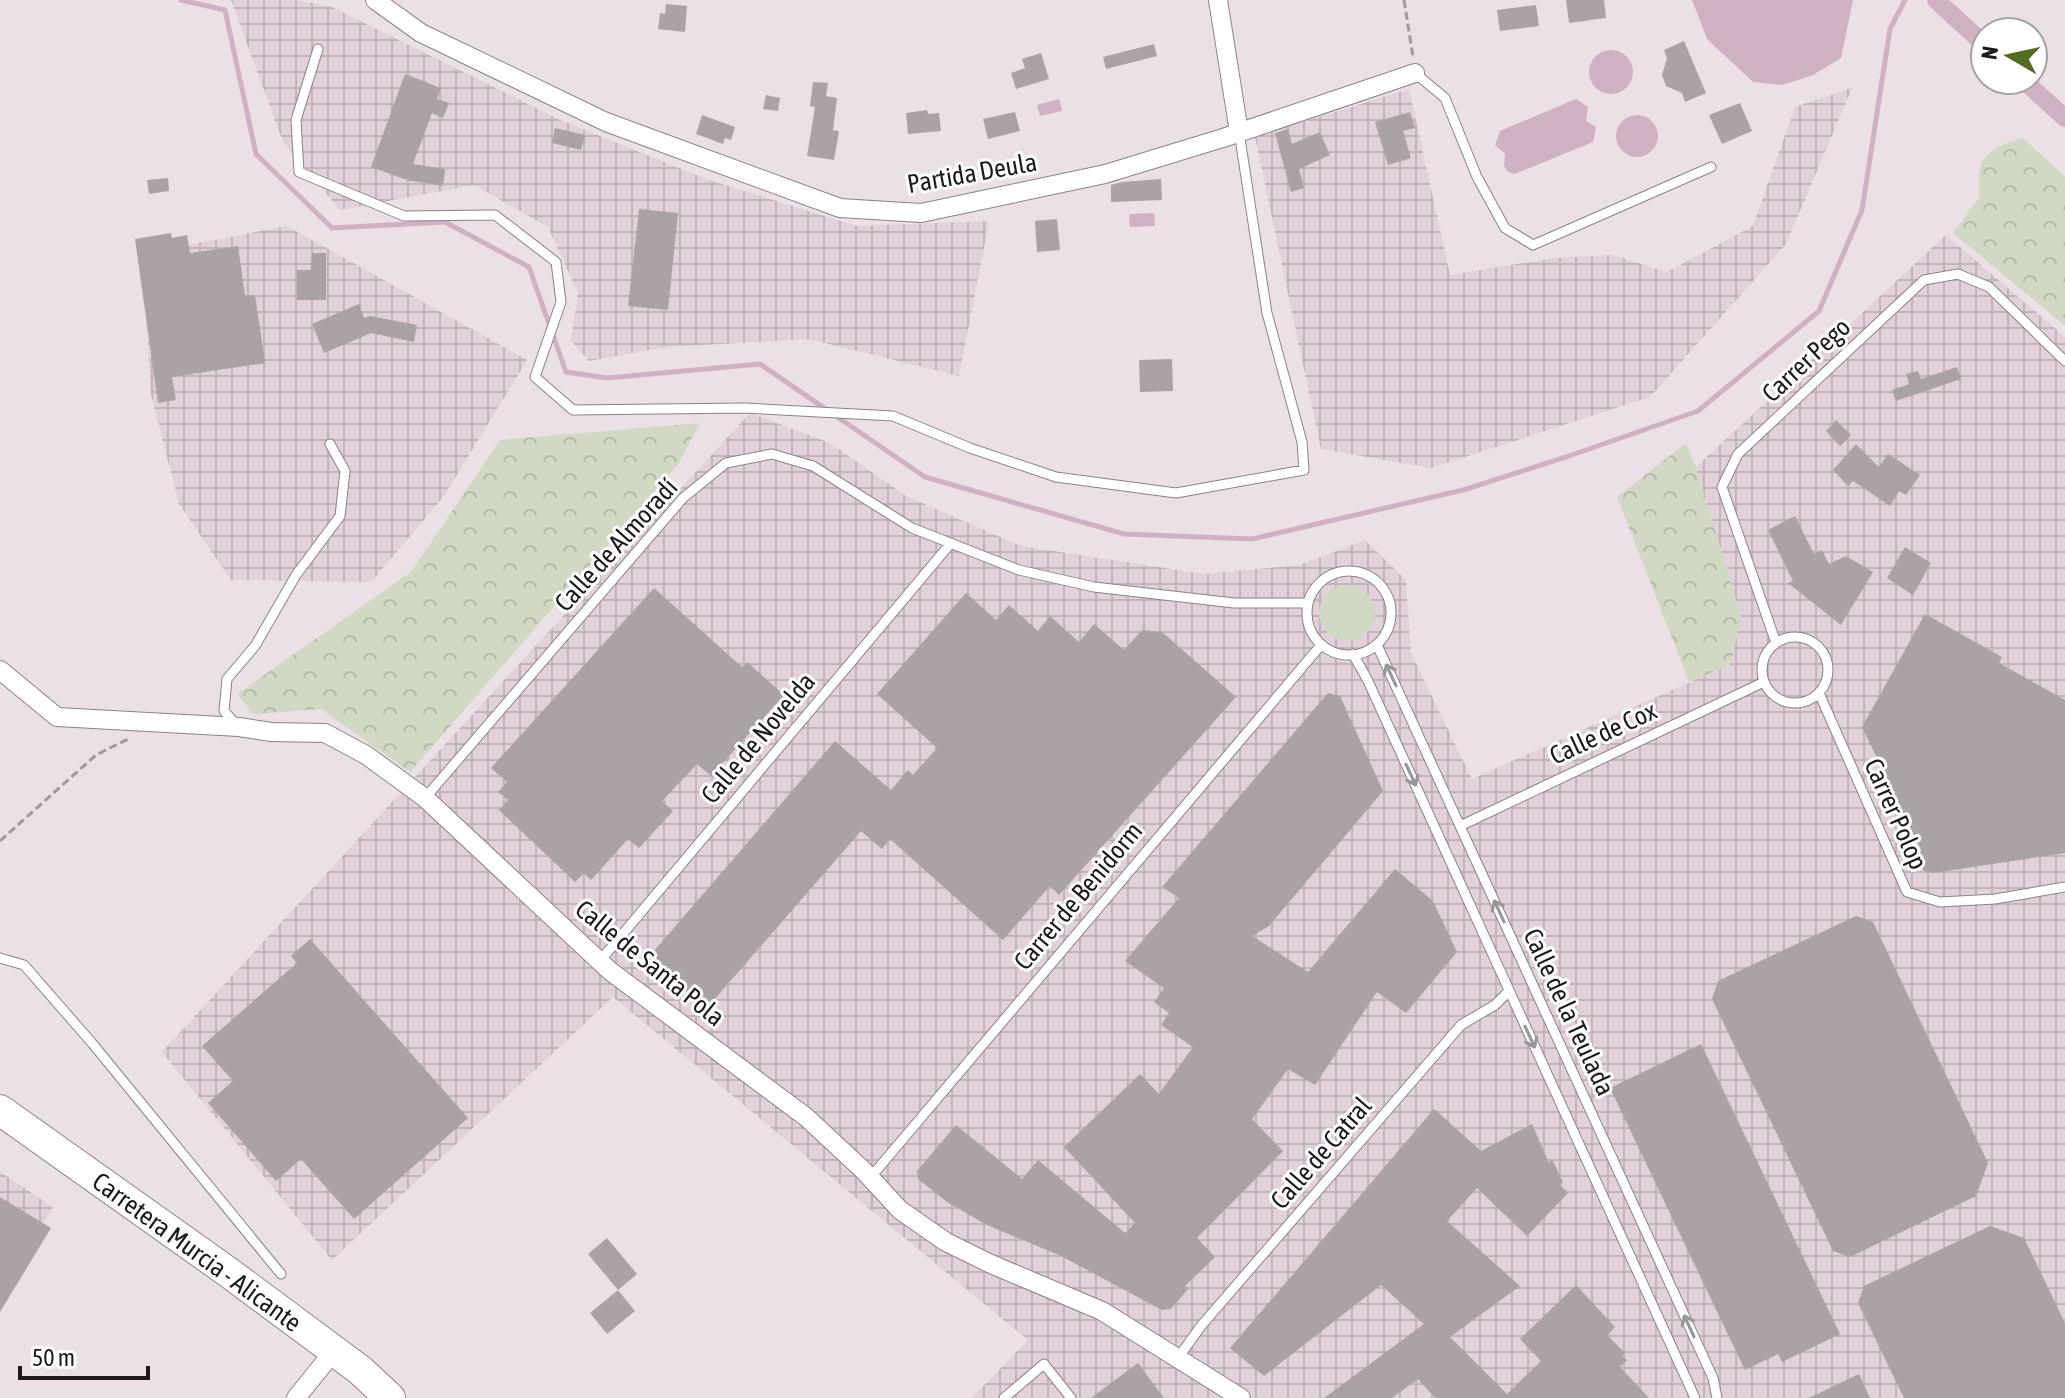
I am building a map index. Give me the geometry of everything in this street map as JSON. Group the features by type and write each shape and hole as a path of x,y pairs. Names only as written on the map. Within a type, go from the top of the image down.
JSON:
{"highway":[{"name":"Carretera Murcia - Alicante","path":"0,1110 360,1370 390,1398"}],"street":[{"name":"Partida Deula","path":"375,0 421,33 606,122 840,208 921,213 1105,174 1415,73"},
{"path":"1218,0 1239,132"},
{"name":"Calle de Santa Pola","path":"0,670 57,717 325,733 366,755 425,798 600,961 806,1117 900,1210 946,1242 1102,1311 1241,1398"},
{"path":"296,1398 334,1351"}],"lane":[{"path":"318,49 296,120 299,172 404,216 495,215 556,262 561,302 535,377 573,410 745,408 893,416 970,448 1056,477 1176,493 1304,470 1302,442 1267,313 1239,132"},
{"path":"1415,73 1445,98 1477,177 1505,228 1533,245 1711,167"},
{"name":"Carrer Pego","path":"1776,643 1722,487 1738,454 1924,280 1958,274 1989,287 2065,361"},
{"path":"239,727 224,711 227,679 255,646 296,575 340,516 345,471 330,444"},
{"name":"Calle de Almoradí","path":"425,798 683,498 726,463 772,454 813,466 912,528 1019,570 1094,587 1234,603 1308,603"},
{"name":"Calle de Novelda","path":"600,961 951,543"},
{"path":"1343,571 1367,574 1379,583 1391,605 1391,620 1386,633 1368,651 1353,654 1334,652 1321,645 1308,624 1308,603 1314,590 1329,576 1343,571"},
{"path":"1786,637 1798,637 1810,640 1819,647 1824,653 1828,672 1826,683 1819,693 1801,703 1788,703 1772,695 1764,682 1762,667 1765,656 1776,643 1786,637"},
{"name":"Carrer de Benidorm","path":"870,1178 1321,645"},
{"name":"Calle de la Teulada","path":"1377,645 1713,1378 1717,1398"},
{"name":"Calle de la Teulada","path":"1353,654 1695,1398"},
{"name":"Calle de Cox","path":"1460,826 1764,682"},
{"name":"Carrer Polop","path":"1819,693 1907,892 1940,902 1995,899 2065,887"},
{"path":"0,958 24,965 102,1055 281,1274"},
{"name":"Calle de Catral","path":"1178,1358 1201,1326 1461,1025 1495,1005 1509,991"},
{"path":"1004,1398 1044,1364 1071,1398"}],"path":[{"path":"1404,0 1415,73"},
{"path":"0,841 96,755 159,722"}],"shaded area":[{"path":"231,0 296,0 332,7 558,119 706,179 856,226 989,221 959,376 809,339 666,347 589,361 571,341 578,293 548,227 474,185 340,210 283,142"},
{"path":"1692,0 1853,0 1841,58 1813,75 1782,85 1753,82 1707,39"},
{"path":"1611,50 1627,56 1633,72 1627,88 1611,94 1595,88 1589,72 1595,56"},
{"path":"1852,88 1786,244 1650,397 1431,468 1321,449 1255,137 1409,89 1450,275 1554,258 1612,255 1667,272 1753,226 1795,107"},
{"path":"1059,99 1062,111 1040,116 1037,105"},
{"path":"1576,99 1588,107 1586,121 1596,127 1593,142 1515,174 1508,172 1504,166 1505,154 1495,145 1500,131"},
{"path":"1637,115 1652,121 1658,136 1652,151 1637,157 1622,151 1616,136 1622,121"},
{"path":"1154,213 1155,226 1130,227 1129,214"},
{"path":"287,226 527,360 444,496 371,582 231,580 179,504 151,394 142,254"},
{"path":"1946,235 2065,337 2065,1398 972,1398 1028,1340 613,997 332,1260 162,1052 750,413 830,443 906,496 1021,546 1204,574 1300,565 1365,540 1406,580 1411,653 1472,779 1731,664 1741,616 1696,467"},
{"path":"0,1172 53,1207 0,1294"}],"green space":[{"path":"2023,138 2065,177 2065,326 1953,233 1979,198 1979,174 1986,157 2000,146"},
{"path":"700,423 679,463 410,772 321,709 253,714 237,694 411,572 500,440"},
{"path":"1686,443 1741,616 1731,664 1689,682 1617,497"},
{"path":"1347,585 1367,593 1375,613 1367,633 1347,641 1327,633 1319,613 1327,593"}],"building":[{"path":"1566,0 1604,0 1606,18 1569,23"},
{"path":"666,4 687,6 685,32 658,29 660,13 665,14"},
{"path":"1536,5 1539,26 1500,31 1497,10"},
{"path":"1684,41 1706,93 1685,102 1682,93 1666,86 1662,75 1667,58 1664,50"},
{"path":"1154,44 1157,56 1106,69 1103,57"},
{"path":"1041,53 1049,79 1016,89 1011,73 1025,68 1022,59"},
{"path":"405,74 441,88 437,99 449,103 443,118 432,113 413,164 445,169 443,186 407,180 371,167"},
{"path":"813,82 828,83 826,96 837,98 833,130 839,131 834,160 807,156 815,107 810,106"},
{"path":"766,95 780,98 778,111 763,109"},
{"path":"1740,103 1752,131 1722,144 1709,115"},
{"path":"927,110 928,114 939,113 941,131 908,134 906,113"},
{"path":"1015,112 1020,131 988,139 983,119"},
{"path":"1410,112 1415,128 1403,131 1411,158 1388,165 1375,122"},
{"path":"702,115 735,127 731,140 725,138 723,144 696,134"},
{"path":"555,128 585,135 581,150 552,143"},
{"path":"1288,129 1292,144 1320,132 1330,155 1299,169 1304,188 1291,192 1275,133"},
{"path":"168,178 169,191 149,194 147,180"},
{"path":"1161,179 1162,200 1111,202 1111,185"},
{"path":"639,209 678,213 668,310 628,306"},
{"path":"1057,219 1060,250 1037,252 1035,221"},
{"path":"171,233 172,238 187,235 190,253 238,246 245,296 255,295 265,363 172,377 176,400 158,403 135,239"},
{"path":"312,253 326,253 326,300 297,300 297,270 311,270"},
{"path":"359,304 364,318 370,316 417,325 414,342 371,333 324,353 312,324"},
{"path":"1172,359 1173,391 1140,392 1139,360"},
{"path":"1957,367 1961,379 1896,401 1892,390 1909,384 1906,374 1918,371 1921,379"},
{"path":"1836,420 1851,435 1840,446 1826,431"},
{"path":"1856,444 1879,467 1888,454 1920,475 1906,495 1899,491 1890,506 1853,481 1848,486 1833,470"},
{"path":"1795,516 1814,554 1822,550 1829,564 1846,556 1873,572 1841,625 1788,583 1793,581 1768,530"},
{"path":"1905,547 1931,563 1913,595 1887,578"},
{"path":"654,588 742,667 747,662 784,695 711,776 697,764 662,801 673,811 639,848 628,839 591,880 584,873 575,882 499,810 508,800 498,792 507,782 491,768"},
{"path":"966,593 996,620 1009,605 1038,631 1050,616 1079,642 1094,624 1124,650 1142,630 1162,632 1236,697 1059,895 1050,886 1003,940 890,839 882,849 861,831 706,1009 648,958 835,741 891,790 908,770 913,775 937,748 877,694"},
{"path":"1925,614 2002,657 1999,663 2065,700 2065,853 1933,873 1924,871 1918,863 1921,850 1862,727"},
{"path":"1328,693 1340,696 1383,791 1269,926 1252,936 1308,972 1395,869 1433,901 1457,952 1406,1013 1377,992 1315,1085 1288,1069 1252,1119 1283,1151 1197,1238 1215,1257 1185,1286 1188,1289 1171,1309 1162,1310 1061,1256 985,1224 947,1202 918,1179 917,1171 956,1125 1022,1179 1038,1160 1125,1233 1135,1223 1064,1147 1140,1074 1159,1094 1193,1047 1161,1025 1169,1013 1154,1002 1164,988 1125,961 1179,898 1162,887"},
{"path":"1856,916 1873,922 1988,1163 1976,1196 1850,1257 1833,1251 1712,999 1718,981"},
{"path":"310,939 468,1118 354,1219 301,1159 276,1181 208,1103 233,1081 202,1046 297,963 291,956"},
{"path":"1701,1044 1840,1334 1782,1362 1778,1354 1745,1370 1610,1088"},
{"path":"1434,1109 1481,1151 1532,1124 1549,1163 1552,1159 1563,1182 1560,1185 1568,1193 1527,1236 1477,1188 1447,1221 1520,1286 1450,1337 1507,1394 1541,1361 1520,1339 1576,1285 1615,1327 1607,1335 1625,1353 1622,1356 1627,1360 1620,1367 1649,1398 1435,1398 1418,1379 1392,1398 1324,1398 1424,1324 1381,1285 1264,1376 1230,1348"},
{"path":"0,1197 51,1228 0,1312"},
{"path":"1990,1226 2024,1238 2065,1323 2065,1398 1904,1398 1858,1303 1864,1286"},
{"path":"607,1238 637,1274 618,1290 588,1254"},
{"path":"618,1290 635,1311 607,1334 590,1313"},
{"path":"1138,1363 1164,1398 1091,1398"},
{"path":"1859,1374 1870,1398 1809,1398"}],"waterway":[{"path":"181,0 225,10 256,154 332,228 445,222 529,267 566,372 607,378 760,364 925,477 1124,534 1252,539 1463,490 1698,411 1819,311 1862,210 1890,29 1905,0"},
{"path":"1936,0 1969,30"},
{"path":"2041,96 2065,118"}]}
